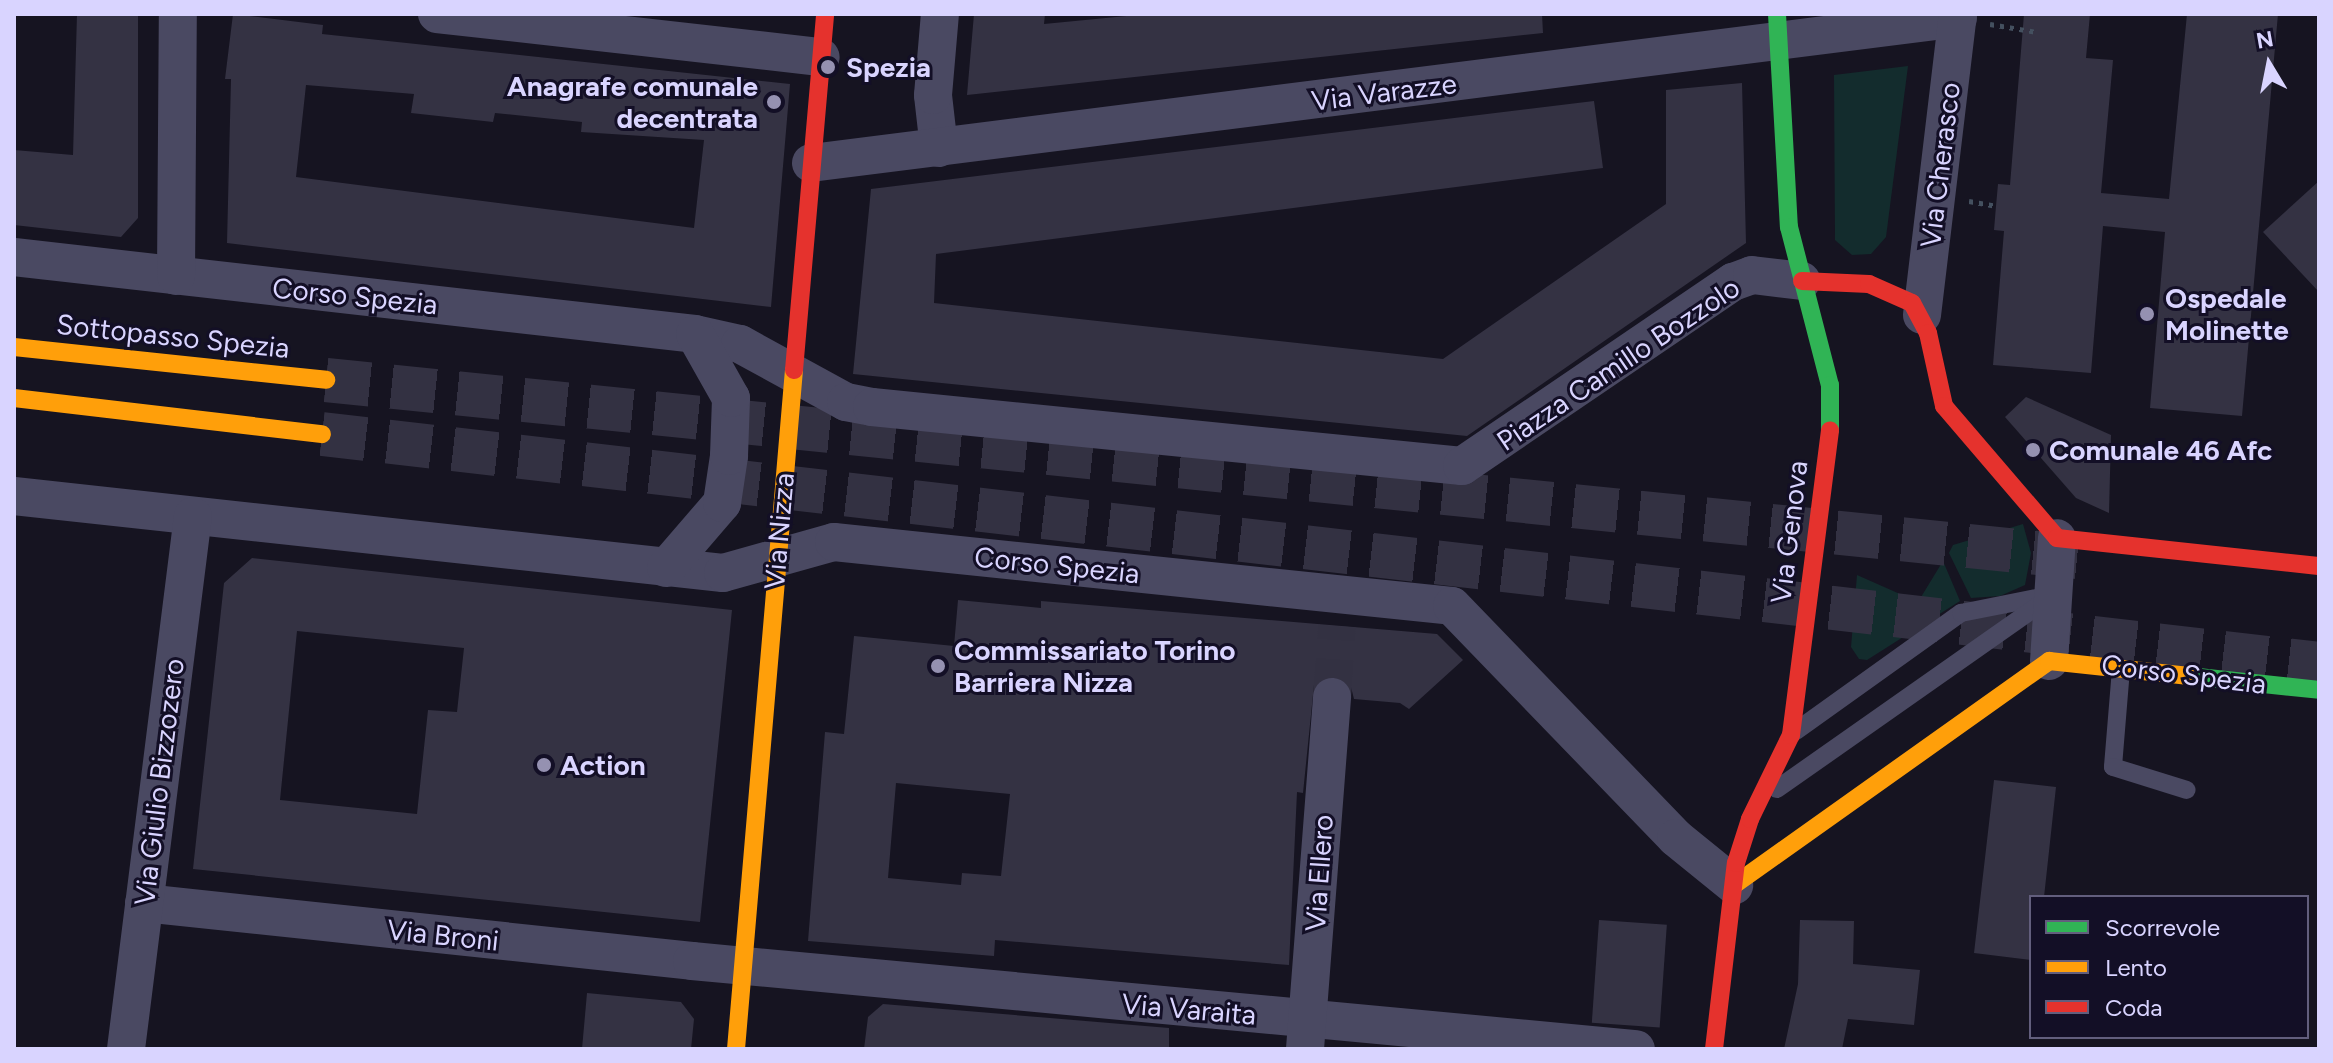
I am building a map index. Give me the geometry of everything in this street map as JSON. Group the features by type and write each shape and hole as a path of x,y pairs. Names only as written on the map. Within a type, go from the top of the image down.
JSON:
{"street":[{"path":"176,276 178,14"},
{"path":"437,14 821,57"},
{"name":"Via Nizza","path":"736,1049 825,14"},
{"path":"939,148 933,95 940,14"},
{"name":"Via Varazze","path":"811,163 939,148 1777,27 1958,16"},
{"name":"Via Cherasco","path":"1922,315 1958,16"},
{"name":"Via Genova","path":"1714,1049 1742,839 1791,735 1831,420 1830,385 1802,281 1784,180 1777,27"},
{"name":"Corso Spezia","path":"14,257 695,334 740,344 793,370 846,402 872,407 1462,466"},
{"name":"Piazza Camillo Bozzolo","path":"1462,466 1733,282 1752,275 1884,288 1922,315"},
{"path":"1922,315 1944,406 2057,538 2319,566"},
{"path":"666,568 722,503 729,456 731,398 695,334"},
{"name":"Sottopasso Spezia","path":"14,347 326,380"},
{"path":"14,398 322,434"},
{"name":"Corso Spezia","path":"14,496 723,573 834,542 1338,610 1452,606 1676,838 1734,885"},
{"name":"Via Giulio Bizzozero","path":"126,1049 193,516"},
{"path":"1734,885 2049,661 2057,538"},
{"name":"Corso Spezia","path":"2049,661 2121,666 2319,690"},
{"name":"Via Ellero","path":"1306,1035 1332,697"},
{"name":"Via Broni","path":"144,903 742,966"},
{"name":"Via Varaita","path":"742,966 1306,1035 1636,1049"}],"lane":[{"path":"1791,735 1961,613 2053,595"},
{"path":"1760,801 2053,595"},
{"path":"2121,666 2113,767 2187,790"}],"path":[{"path":"1958,16 2037,32"}],"green space":[{"path":"1908,66 1886,237 1871,254 1852,255 1835,240 1834,75"},
{"path":"2023,524 2031,553 2025,585 2000,596 1971,598 1949,553 1953,545"},
{"path":"1943,561 1960,601 1867,660 1859,659 1851,647 1857,575 1918,602"}],"building":[{"path":"77,14 138,14 138,218 121,237 14,225 14,150 73,155"},
{"path":"233,14 323,25 322,34 790,84 771,307 227,243 231,79 225,79","holes":["306,85 414,94 411,113 493,122 495,113 582,122 581,132 704,140 694,228 296,177"]},
{"path":"974,14 1045,14 1044,24 1147,14 1542,14 1543,33 967,95"},
{"path":"2024,14 2090,14 2086,58 2113,60 2101,193 2169,199 2187,14 2278,14 2242,416 2150,408 2165,232 2103,226 2091,373 1993,365 2004,231 1994,230 1996,206 1998,184 2010,185"},
{"path":"1742,83 1746,243 1467,436 853,374 871,189 1594,101 1603,168 936,254 934,303 1443,359 1666,204 1666,90"},
{"path":"2319,181 2319,292 2263,232"},
{"path":"2026,397 2111,435 2109,513 2076,498 2005,417"},
{"path":"252,558 732,610 700,922 193,869 224,583","holes":["297,631 464,648 457,712 428,710 417,814 280,800"]},
{"path":"958,600 1041,608 1041,601 1437,634 1463,660 1409,709 1400,703 1354,699 1351,687 1334,675 1314,685 1303,793 1297,792 1289,965 995,940 994,956 808,941 825,732 844,734 854,636 954,646","holes":["896,783 1010,794 1001,876 962,873 961,885 888,878"]},
{"path":"1994,780 2056,787 2044,895 2029,895 2029,960 1974,953"},
{"path":"1599,920 1667,925 1660,1027 1592,1023"},
{"path":"1800,920 1854,921 1853,964 1920,970 1914,1025 1848,1019 1842,1049 1784,1049 1798,984"},
{"path":"587,993 681,1002 694,1019 691,1049 582,1049"},
{"path":"883,1004 1169,1028 1169,1049 864,1049 868,1017"}],"tunnel":[{"path":"326,380 2098,559"},
{"path":"322,434 2319,664"},
{"path":"1332,697 1337,626"}],"traffic: fast":[{"path":"1777,14 1789,227 1830,385 1830,430"},
{"path":"2189,676 2319,690"}],"traffic: slow":[{"path":"14,347 326,380"},
{"path":"736,1049 794,370"},
{"path":"14,398 322,434"},
{"path":"1734,885 2049,661 2189,676"}],"traffic: jam":[{"path":"794,370 825,14"},
{"path":"1802,281 1869,284 1912,303 1928,333 1944,406 2057,538 2319,566"},
{"path":"1714,1049 1736,863 1750,819 1791,735 1830,430"}],"place":[{"name":"Spezia","path":"828,67"},
{"name":"Anagrafe comunale decentrata","path":"774,102"},
{"name":"Ospedale Molinette","path":"2147,314"},
{"name":"Comunale 46 Afc","path":"2033,450"},
{"name":"Commissariato Torino Barriera Nizza","path":"938,666"},
{"name":"Action","path":"544,765"}]}
